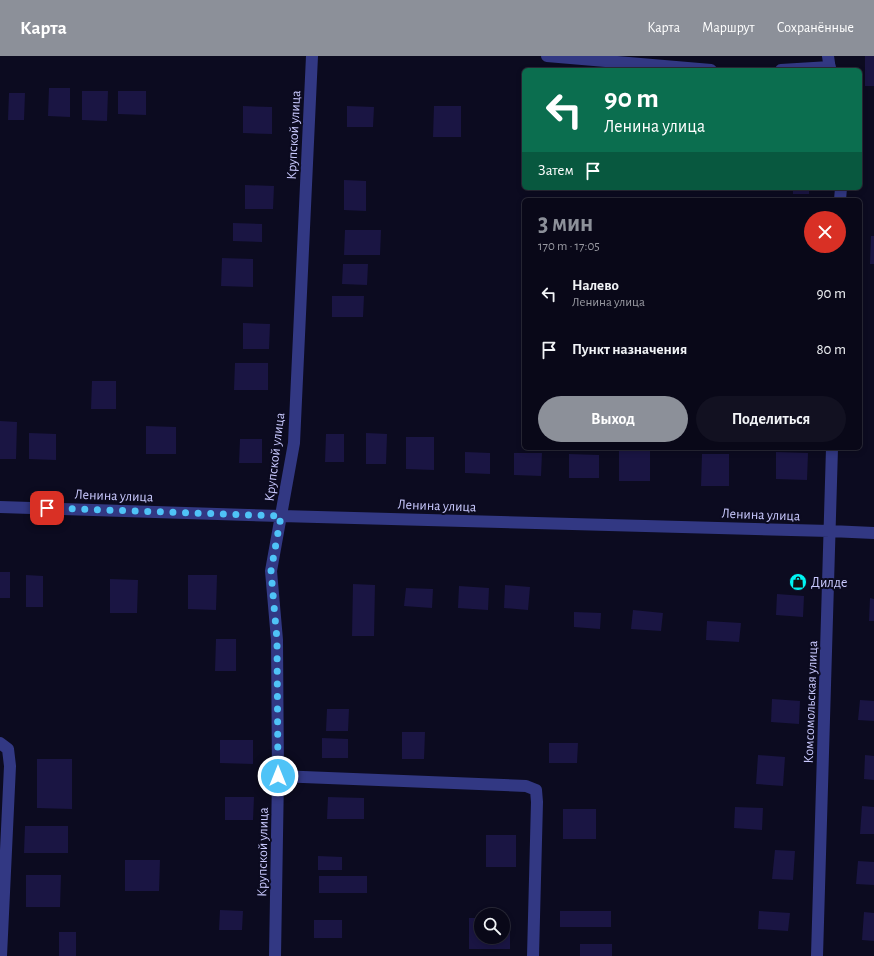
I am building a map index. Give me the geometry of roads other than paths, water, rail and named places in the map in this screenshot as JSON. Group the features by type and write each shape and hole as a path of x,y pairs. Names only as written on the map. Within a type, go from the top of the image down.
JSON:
{"street":[{"name":"Крупской улица","path":"275,956 278,776 277,640 271,571 294,443 312,56"},
{"path":"547,56 688,68"},
{"path":"797,68 829,64"},
{"name":"Комсомольская улица","path":"817,956 832,450"},
{"name":"Ленина улица","path":"0,507 874,533"},
{"path":"0,743 8,749 10,766 1,956"},
{"path":"278,776 526,786 536,790 538,802 533,956"}],"place":[{"name":"Дилде","path":"798,582"}]}
